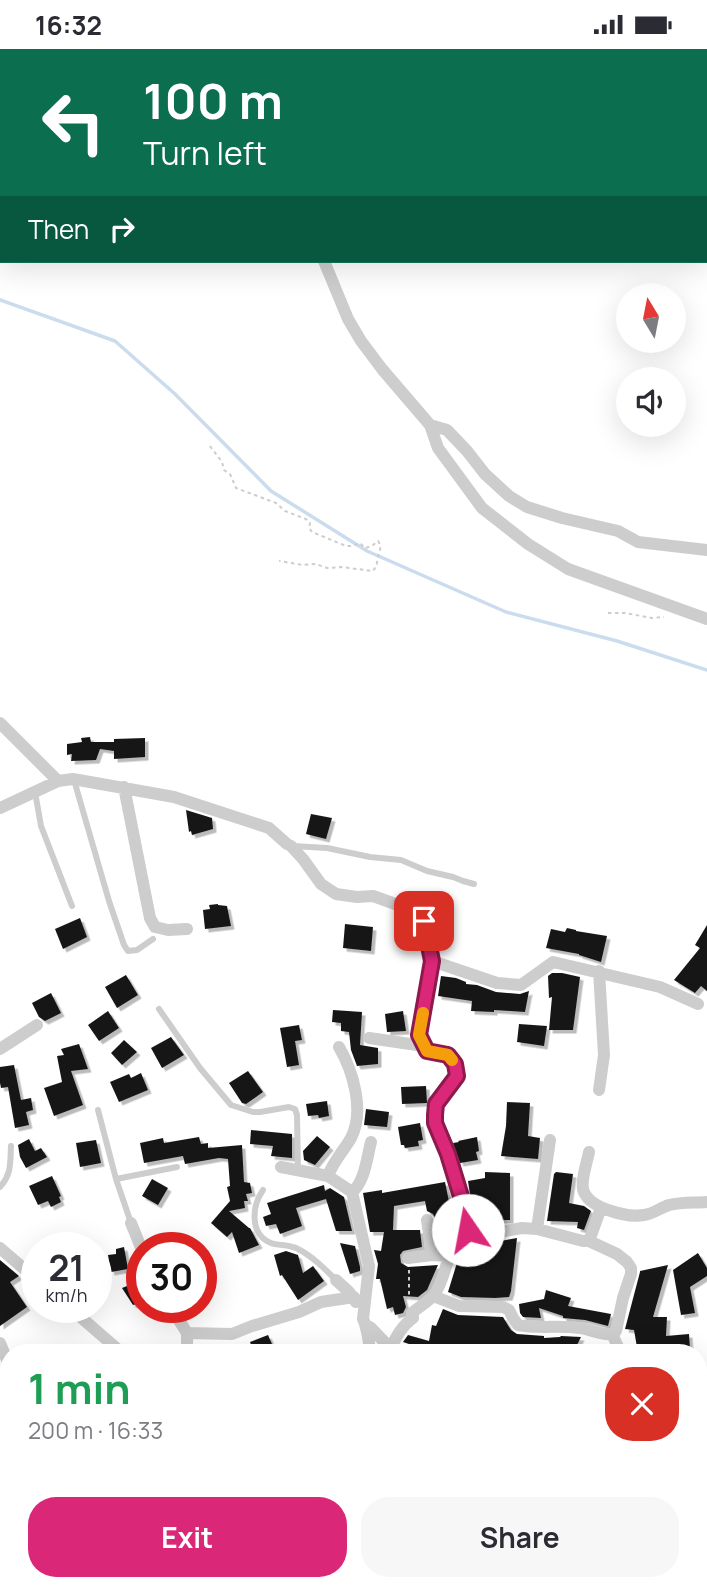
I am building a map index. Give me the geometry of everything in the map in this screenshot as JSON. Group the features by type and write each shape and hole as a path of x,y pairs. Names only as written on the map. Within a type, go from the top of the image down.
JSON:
{"street":[{"path":"325,263 348,319 361,341 430,425 439,448 481,508 528,544 568,569 707,619"},
{"path":"430,425 447,430 485,474 509,496 527,507 618,531 638,542 707,550"},
{"path":"0,723 58,781"},
{"path":"0,808 58,781 73,779 174,797 269,828 291,846 321,884 336,894 373,896 412,910 424,921 432,961 419,1035 427,1051 448,1055 455,1064 457,1076 436,1104 435,1123 450,1160 468,1230"},
{"path":"124,787 150,918 155,927 168,930 187,929"},
{"path":"432,961 497,982 521,985 553,962 660,987 698,1004"},
{"path":"599,971 604,1055 599,1090"},
{"path":"0,1049 37,1025"},
{"path":"369,1038 424,1046"},
{"path":"328,1176 356,1124 354,1083 339,1047"},
{"path":"537,1229 550,1140"},
{"path":"352,1192 360,1181 371,1142"},
{"path":"589,1152 583,1180 584,1193 592,1203 601,1208 636,1216 670,1205 707,1202"},
{"path":"282,1167 328,1176 352,1192 369,1266 363,1319 368,1344"},
{"path":"589,1241 601,1208"},
{"path":"427,1220 432,1255"},
{"path":"131,1223 135,1232"},
{"path":"393,1344 402,1328 413,1318 412,1313 433,1296 461,1233 468,1230 488,1234 537,1229 589,1241 617,1254 631,1268 616,1331 607,1336 570,1326 518,1325 509,1310 503,1307 459,1305 433,1296"},
{"path":"0,1248 21,1266"},
{"path":"408,1258 450,1256"},
{"path":"337,1280 364,1310"},
{"path":"187,1333 232,1334 299,1312 321,1301 354,1297"},
{"path":"87,1323 112,1344"},
{"path":"181,1323 187,1333 187,1344"},
{"path":"366,1325 384,1344"},
{"path":"612,1334 617,1344"}],"lane":[{"path":"73,779 124,945 128,951 137,950 153,939"},
{"path":"35,792 41,826 72,906"},
{"path":"291,846 327,848 401,860 427,871 474,884"},
{"path":"159,1009 200,1068 231,1105 253,1112 289,1107 295,1109 298,1115 298,1170"},
{"path":"98,1109 116,1179 131,1223"},
{"path":"0,1187 9,1173 11,1146"},
{"path":"116,1179 177,1167"},
{"path":"263,1190 256,1202 255,1213 255,1224 260,1234 269,1242 297,1248 337,1280"}],"path":[{"path":"210,446 219,457 224,470 230,474 236,488 306,519 312,532 346,546 360,543 366,548 378,541 381,545 373,571 279,561"},
{"path":"608,613 652,618 663,617 677,609"},
{"path":"408,1258 412,1313"}],"building":[{"path":"90,737 91,742 145,738 145,757 114,759 114,751 100,749 96,760 71,761 72,754 67,755 67,744 82,742 81,738"},
{"path":"186,810 212,818 213,829 192,835 191,831 189,832"},
{"path":"311,814 332,818 326,839 306,834"},
{"path":"209,905 227,906 231,926 205,929 203,910 210,909"},
{"path":"80,918 87,937 63,949 55,929"},
{"path":"345,924 373,927 371,951 343,948"},
{"path":"707,925 707,991 701,986 695,993 674,980 700,948 695,945"},
{"path":"567,928 607,936 601,962 579,954 546,948 551,929 565,932"},
{"path":"552,973 580,977 573,1030 549,1030 552,997 549,998 548,976"},
{"path":"126,975 138,995 117,1008 105,987"},
{"path":"441,976 456,978 466,984 496,992 520,994 529,991 525,1012 471,1011 472,1001 438,996"},
{"path":"51,993 61,1013 45,1021 39,1017 32,1003"},
{"path":"333,1010 362,1012 360,1045 378,1048 378,1064 357,1066 351,1050 349,1032 341,1031 341,1023 332,1022"},
{"path":"108,1011 119,1028 99,1041 88,1025"},
{"path":"403,1011 406,1031 387,1032 385,1014"},
{"path":"519,1024 547,1026 544,1046 517,1042"},
{"path":"299,1025 302,1040 295,1041 299,1065 287,1067 280,1028"},
{"path":"171,1037 184,1055 162,1068 151,1048"},
{"path":"124,1040 137,1052 122,1065 111,1053"},
{"path":"79,1044 88,1069 71,1071 83,1105 54,1116 44,1088 62,1082 57,1056 64,1055 61,1049"},
{"path":"14,1065 21,1100 31,1098 33,1110 26,1112 29,1125 15,1128 8,1087 1,1088 0,1083 0,1067"},
{"path":"248,1071 263,1092 246,1104 242,1103 229,1083"},
{"path":"141,1073 148,1090 119,1102 110,1082 129,1074 131,1078"},
{"path":"426,1086 427,1103 402,1104 401,1087"},
{"path":"327,1101 329,1116 308,1116 306,1104"},
{"path":"507,1102 530,1103 528,1136 540,1138 538,1159 501,1156"},
{"path":"366,1109 389,1112 387,1127 364,1125"},
{"path":"420,1123 423,1140 418,1141 419,1146 405,1148 401,1145 398,1127"},
{"path":"251,1130 292,1134 292,1158 271,1156 273,1146 250,1144"},
{"path":"317,1136 330,1147 315,1165 304,1160 303,1151"},
{"path":"199,1137 201,1144 208,1143 208,1148 242,1145 244,1182 250,1183 252,1193 246,1194 248,1201 244,1201 245,1208 229,1211 250,1228 259,1245 239,1253 232,1232 227,1237 211,1223 230,1201 227,1187 230,1186 228,1159 185,1164 183,1156 144,1163 140,1143 163,1138 164,1143"},
{"path":"477,1137 478,1160 460,1163 453,1143"},
{"path":"29,1139 35,1151 41,1148 47,1157 26,1168 18,1145"},
{"path":"96,1140 101,1163 80,1167 76,1143"},
{"path":"485,1172 510,1173 510,1220 477,1220 477,1200 471,1201 468,1181 485,1178"},
{"path":"556,1172 573,1174 569,1203 584,1206 591,1211 584,1230 577,1228 578,1222 547,1221"},
{"path":"52,1176 61,1202 51,1207 48,1201 38,1205 29,1186"},
{"path":"152,1179 168,1188 158,1205 142,1196"},
{"path":"445,1182 454,1226 446,1227 447,1237 439,1239 435,1218 427,1211 425,1201 394,1206 393,1230 420,1230 422,1247 403,1251 400,1255 401,1263 408,1267 438,1265 427,1290 418,1297 403,1296 406,1307 403,1313 395,1315 393,1307 387,1309 380,1279 376,1279 378,1264 374,1250 381,1251 384,1232 370,1232 363,1193 382,1190 382,1193"},
{"path":"324,1185 325,1191 330,1188 344,1197 352,1231 336,1231 326,1199 296,1208 302,1226 280,1234 276,1224 266,1226 263,1217 271,1214 267,1203"},
{"path":"517,1238 509,1297 461,1297 448,1292 460,1253 470,1239 490,1243"},
{"path":"340,1243 355,1246 360,1271 350,1274"},
{"path":"124,1247 126,1269 112,1272 112,1254 116,1254 116,1249"},
{"path":"286,1251 298,1255 303,1273 313,1266 324,1281 298,1300 282,1275 280,1276 274,1255"},
{"path":"698,1253 707,1268 707,1276 690,1287 695,1313 681,1315 673,1270"},
{"path":"0,1260 19,1276 10,1282 21,1298 21,1311 0,1326"},
{"path":"668,1265 653,1317 667,1317 666,1336 689,1334 690,1344 636,1344 634,1330 625,1329 640,1271"},
{"path":"546,1290 571,1298 568,1306 611,1314 608,1326 563,1318 539,1308 541,1318 523,1317 519,1304 544,1299"},
{"path":"443,1309 458,1315 503,1317 517,1334 544,1338 581,1337 578,1344 403,1342 408,1335 429,1341 432,1325 436,1326"},
{"path":"268,1335 272,1344 251,1344 250,1342"}],"waterway":[{"path":"0,300 115,341 175,394 271,491 367,551 506,612 617,641 707,670"}],"slow traffic":[{"path":"423,1013 419,1035 427,1051 448,1055 452,1060"}],"route":[{"path":"424,921 432,961 419,1035 427,1051 448,1055 455,1064 457,1076 436,1104 435,1123 450,1160 468,1230"}]}
